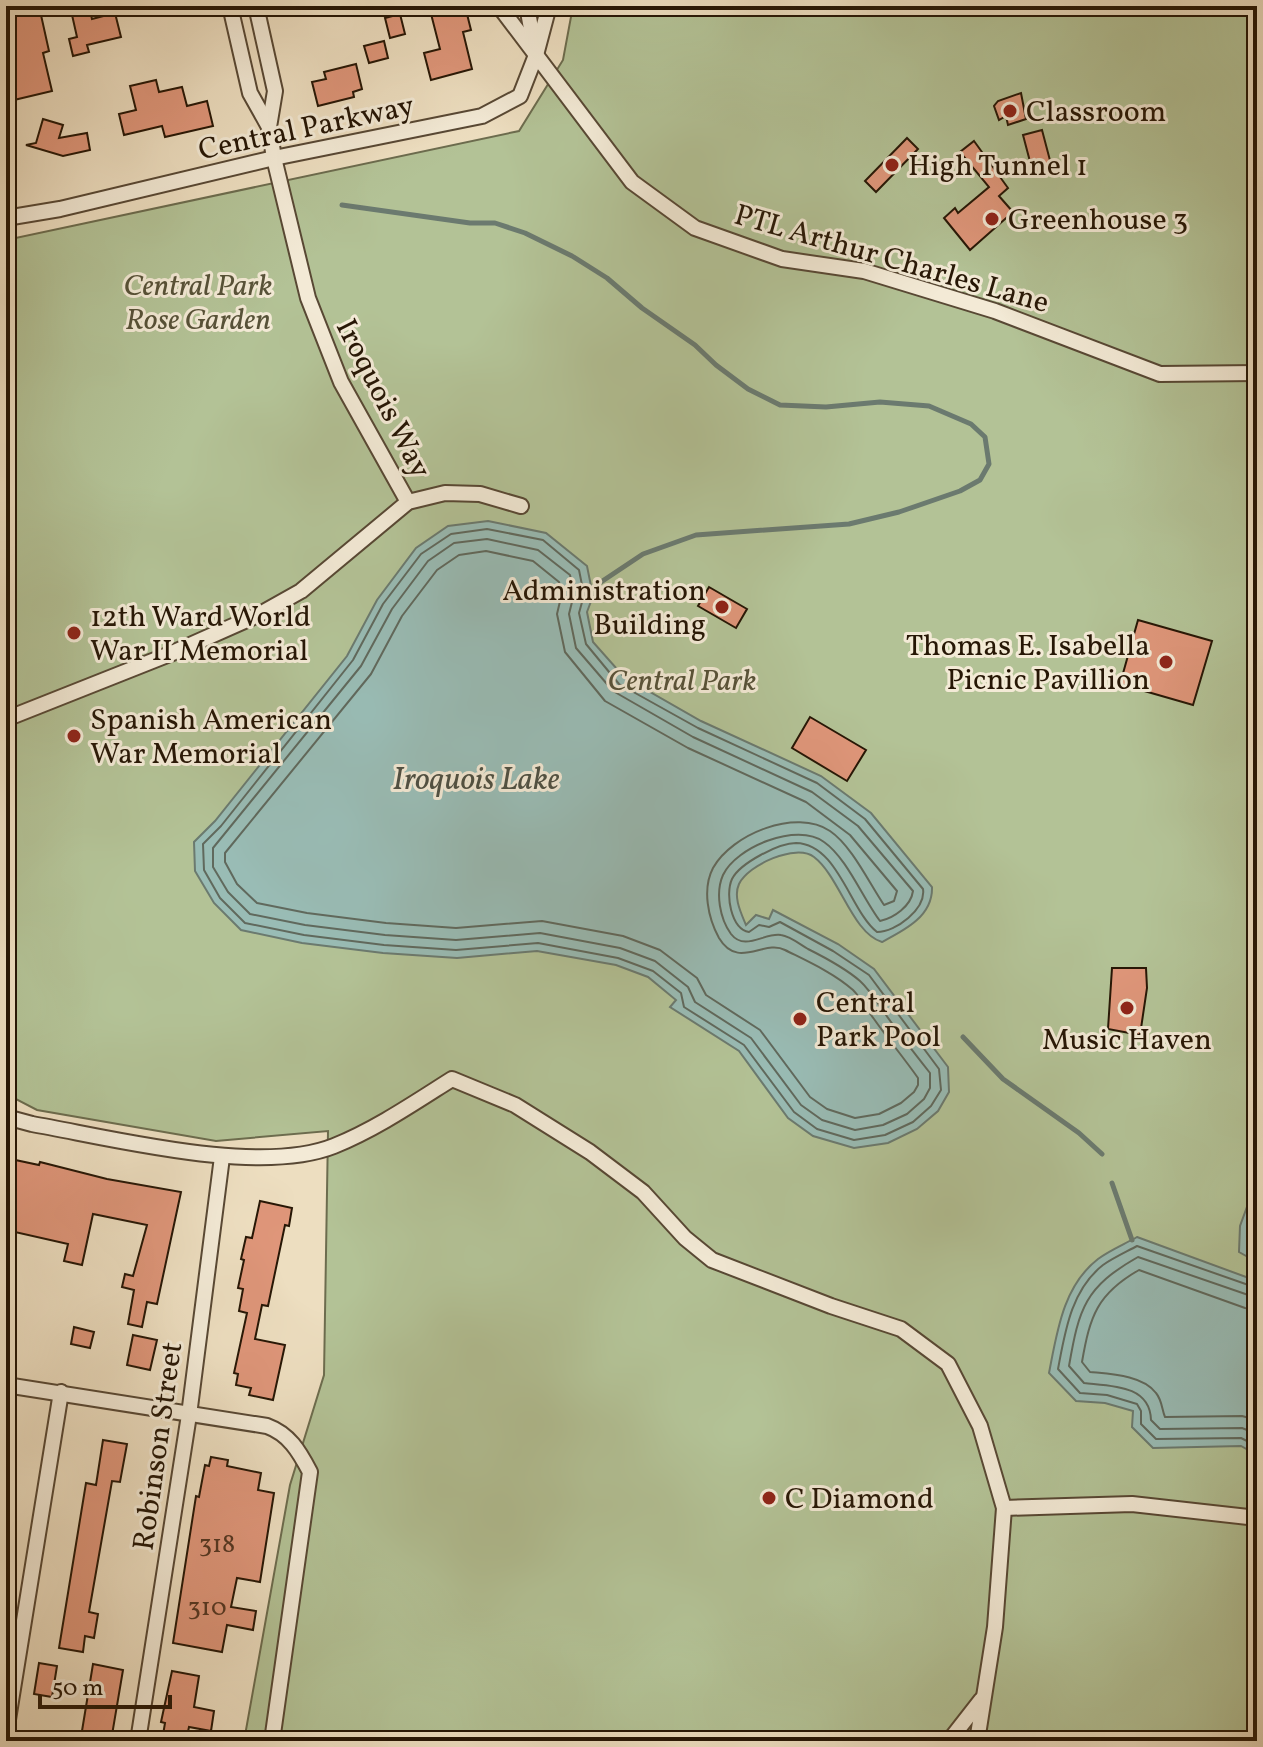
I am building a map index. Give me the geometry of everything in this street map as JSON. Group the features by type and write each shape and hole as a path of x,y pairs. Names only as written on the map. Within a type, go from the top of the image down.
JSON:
{"street":[{"path":"230,6 250,93 269,127"},
{"path":"256,6 275,91 269,127"},
{"name":"PTL Arthur Charles Lane","path":"499,6 632,182 695,228 782,259 864,271 995,311 1160,374 1257,373"},
{"path":"527,6 536,55"},
{"name":"Central Parkway","path":"6,218 60,209 274,158 482,116 520,96 536,55 549,6"},
{"name":"Iroquois Way","path":"269,127 274,158 318,328 341,382 408,502 445,493 480,494 521,506"},
{"path":"6,719 170,654 260,614 301,591 408,502"},
{"path":"6,1117 222,1157 291,1155 332,1147 390,1118 452,1079 515,1105 590,1152 643,1192 685,1238 712,1260 831,1306 901,1329 948,1364 980,1426 1004,1508 995,1627 977,1741"},
{"name":"Robinson Street","path":"138,1741 189,1415 222,1157"},
{"path":"6,1385 267,1426 283,1432 302,1455 310,1472 272,1741"},
{"path":"6,1732 61,1392"},
{"path":"1004,1508 1132,1504 1257,1518"},
{"path":"949,1741 984,1696"}],"green space":[{"name":"Central Park","path":"573,6 1257,6 1257,1741 244,1741 290,1485 324,1375 328,1131 216,1141 37,1110 6,1094 6,240 519,131 563,60"}],"water":[{"name":"Iroquois Lake","path":"488,521 546,533 587,566 593,596 587,612 593,642 624,677 701,721 821,776 871,813 932,887 923,914 882,942 862,928 823,866 806,853 785,854 762,863 744,877 737,894 746,925 756,915 769,919 773,910 838,944 874,969 948,1067 949,1092 938,1111 917,1129 888,1143 854,1148 813,1136 788,1118 739,1051 670,1007 676,1000 648,977 616,965 537,951 457,958 302,943 241,930 214,903 195,871 194,842 215,821 347,656 377,600 416,548 448,526"},
{"path":"1251,1196 1257,1201 1257,1243 1248,1257 1239,1252 1240,1226"},
{"path":"1137,1237 1257,1281 1257,1455 1241,1446 1153,1448 1132,1427 1133,1411 1105,1403 1076,1401 1049,1373 1063,1311 1077,1282 1098,1259"}],"building":[{"path":"39,6 49,51 43,53 52,91 14,100 6,60 6,11"},
{"path":"70,6 89,6 92,19 115,13 121,37 87,45 89,52 73,56 69,39 77,37"},
{"path":"429,6 452,6 454,13 466,10 471,30 463,32 472,69 431,80 424,53 440,49"},
{"path":"400,14 405,34 390,38 385,18"},
{"path":"384,41 388,58 369,63 364,46"},
{"path":"356,64 362,89 353,92 354,97 318,106 312,82 326,79 324,72"},
{"path":"156,80 159,92 182,87 187,106 207,101 213,126 165,137 162,126 124,135 119,114 136,110 130,86"},
{"name":"Classroom","path":"1021,93 1026,119 1008,125 1006,116 999,120 994,106 998,101"},
{"path":"43,119 63,125 59,138 87,133 90,150 63,156 26,145 36,143"},
{"path":"1042,130 1052,168 1033,173 1023,135"},
{"name":"High Tunnel 1","path":"907,138 918,149 876,192 865,181"},
{"path":"974,141 1008,188 999,196 1013,212 970,250 944,218 955,208 958,213 989,187 960,152"},
{"name":"Administration Building","path":"709,587 747,609 736,628 698,606"},
{"name":"Thomas E. Isabella Picnic Pavillion","path":"1138,620 1212,641 1193,705 1120,684"},
{"path":"810,717 866,750 847,781 792,748"},
{"name":"Music Haven","path":"1112,968 1146,968 1147,988 1140,1035 1108,1029"},
{"path":"6,1158 39,1165 40,1162 107,1179 181,1192 157,1304 147,1302 142,1327 128,1324 134,1290 122,1287 125,1274 133,1276 147,1225 93,1214 82,1265 64,1261 68,1244 6,1230"},
{"path":"260,1201 292,1208 289,1226 285,1225 268,1306 262,1305 255,1339 285,1345 273,1400 249,1395 251,1388 236,1385 238,1374 234,1373 247,1313 239,1311 243,1289 238,1288 244,1260 241,1259 246,1237 252,1238"},
{"path":"74,1327 94,1332 90,1348 71,1344"},
{"path":"133,1335 157,1340 150,1370 127,1365"},
{"path":"103,1440 127,1444 120,1482 112,1481 89,1612 98,1614 94,1638 85,1636 83,1652 59,1648 86,1483 96,1485"},
{"path":"211,1457 228,1460 227,1466 261,1473 258,1490 274,1493 260,1582 237,1578 231,1607 256,1611 253,1630 227,1625 222,1652 173,1643 196,1496 199,1497 205,1465 209,1466"},
{"path":"39,1663 57,1666 52,1697 34,1694"},
{"path":"93,1664 123,1670 111,1741 81,1737"},
{"path":"172,1671 199,1676 194,1707 214,1711 211,1731 189,1727 186,1741 162,1741 165,1723 161,1722"}],"waterway":[{"path":"342,205 470,223 495,223 525,233 572,256 607,278 748,389 780,405 826,407 880,402 929,406 971,424 985,437 989,464 980,480 960,491 899,512 849,524 696,535 643,554 592,588"},
{"path":"963,1037 1003,1079 1079,1133 1102,1154"},
{"path":"1112,1183 1132,1240"}],"place":[{"name":"Classroom","path":"1010,111"},
{"name":"High Tunnel 1","path":"892,165"},
{"name":"Greenhouse 3","path":"992,219"},
{"name":"Administration Building","path":"722,607"},
{"name":"12th Ward World War II Memorial","path":"74,633"},
{"name":"Thomas E. Isabella Picnic Pavillion","path":"1166,662"},
{"name":"Spanish American War Memorial","path":"74,736"},
{"name":"Music Haven","path":"1127,1008"},
{"name":"Central Park Pool","path":"800,1019"},
{"name":"C Diamond","path":"769,1498"}],"park label":[{"name":"Central Park Rose Garden","path":"198,302"}]}
